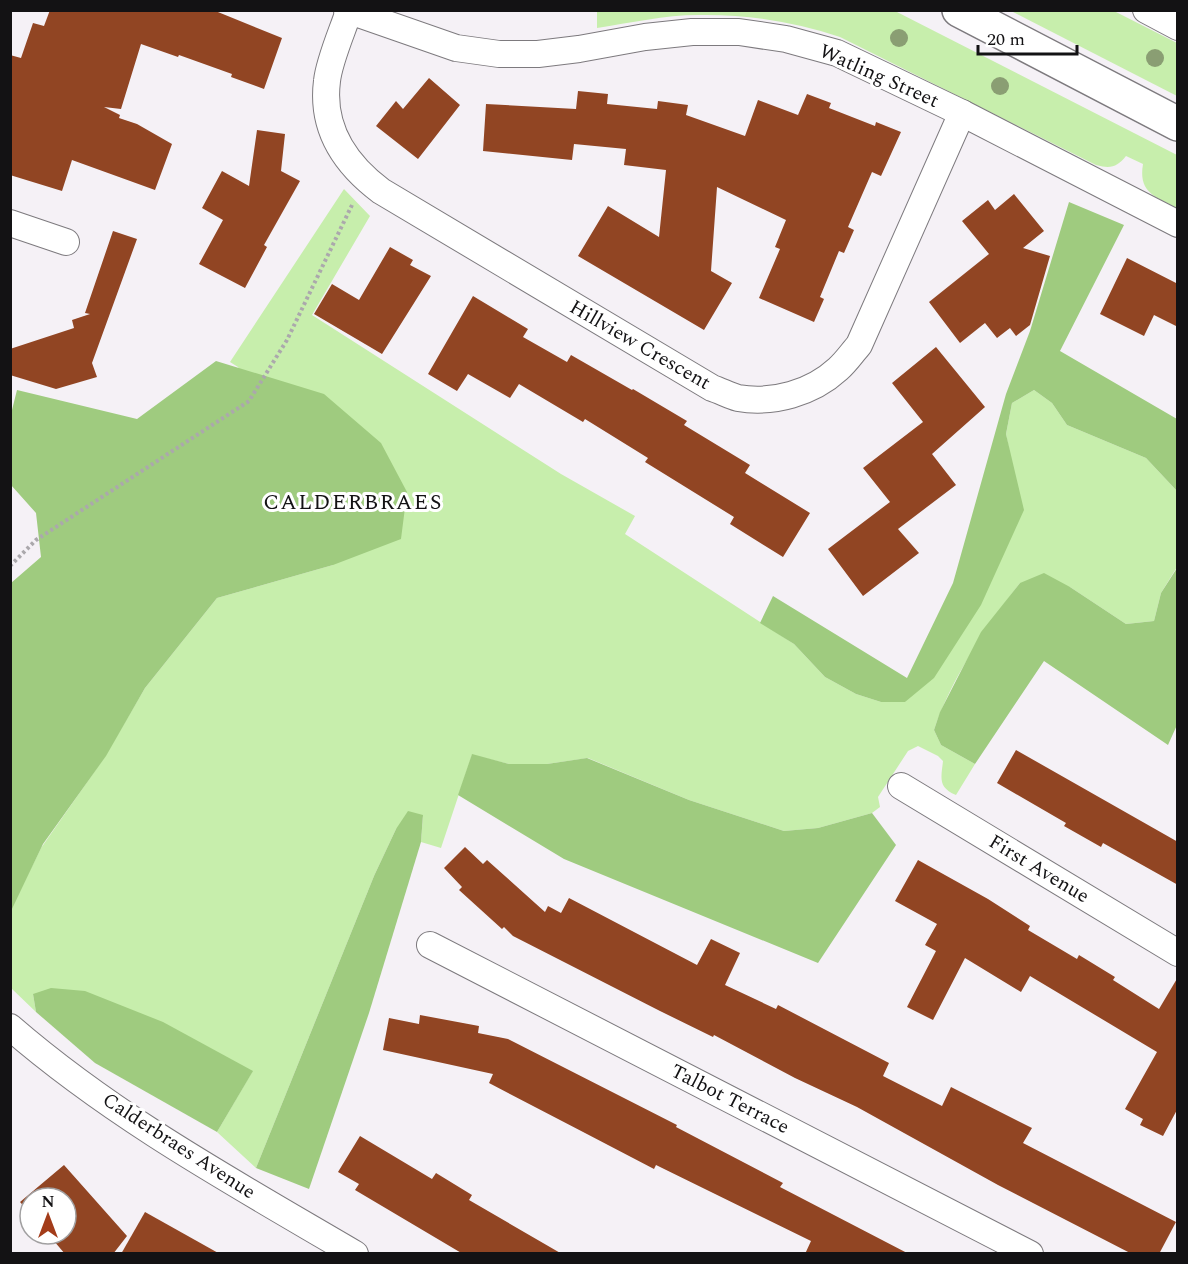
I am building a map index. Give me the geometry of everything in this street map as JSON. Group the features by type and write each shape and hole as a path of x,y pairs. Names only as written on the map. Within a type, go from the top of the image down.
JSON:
{"main road":[{"path":"959,10 1178,124"}],"street":[{"path":"1146,10 1178,27"},
{"name":"Watling Street","path":"348,11 456,48 499,54 538,54 579,49 645,36 692,32 739,32 777,38 837,53 962,113 1178,224"},
{"name":"Hillview Crescent","path":"348,11 327,79 326,106 339,147 351,165 365,179 381,191 712,388 737,397 764,400 792,395 817,385 838,369 859,345 962,113"},
{"path":"10,223 66,242"},
{"name":"First Avenue","path":"901,786 1178,952"},
{"name":"Talbot Terrace","path":"430,945 1030,1254"},
{"name":"Calderbraes Avenue","path":"10,1027 131,1120 355,1254"}],"path":[{"path":"10,566 36,540 249,401 287,340 365,179"}],"green space":[{"path":"597,11 895,11 1177,155 1177,208 1156,197 1146,188 1142,174 1143,164 1126,156 1120,163 1113,166 1096,165 840,37 770,20 716,15 673,16 597,28"},
{"path":"1011,11 1114,11 1177,43 1177,96"},
{"path":"344,189 370,216 312,315 561,474 635,516 625,534 794,644 825,677 856,694 881,702 905,702 1012,464 1006,434 1012,403 1034,390 1052,403 1067,425 1146,458 1177,491 1177,567 1161,593 1154,621 1126,624 1070,587 1020,583 960,672 934,730 941,745 975,764 956,795 943,785 943,761 918,746 908,751 878,797 880,807 872,813 818,828 784,831 689,800 588,758 547,764 509,764 472,755 441,848 421,842 423,816 396,829 374,876 256,1168 217,1132 252,1072 33,994 36,1012 11,988 10,911 41,848 104,758 145,688 217,598 333,565 238,367 230,362"},
{"path":"1069,202 1124,225 1060,351 1177,419 1177,491 1146,458 1067,425 1052,403 1034,390 1012,403 1006,434 1024,510 981,605 934,678 905,702 881,702 856,694 825,677 794,644 760,623 773,596 907,678 953,583 1006,394 1030,331"},
{"path":"216,361 324,394 381,443 407,492 401,539 333,565 217,598 145,688 106,756 43,844 11,911 11,583 41,557 36,513 11,485 11,414 17,390 137,419"},
{"path":"1177,568 1177,725 1168,745 1044,661 975,764 941,745 934,730 940,712 981,632 1020,583 1044,573 1070,587 1126,624 1154,621 1161,593"},
{"path":"472,754 509,764 547,764 587,758 689,800 784,831 818,828 872,813 896,845 818,963 564,859 458,795"},
{"path":"408,811 423,815 421,842 369,1013 309,1189 256,1168 374,876 396,829"},
{"path":"51,988 85,991 163,1022 253,1071 217,1132 95,1063 36,1012 33,994"}],"building":[{"path":"50,10 213,10 282,38 264,89 231,77 232,74 141,44 121,109 104,107 120,115 119,118 137,124 172,144 155,190 72,160 62,191 10,175 10,55 21,58 33,23 44,26"},
{"path":"429,78 460,105 418,159 376,126 396,101 403,109"},
{"path":"578,91 608,94 607,104 657,109 658,101 688,105 686,115 745,136 758,100 798,115 807,94 831,103 829,108 875,126 876,122 901,132 881,176 872,172 848,227 854,230 844,253 839,251 820,297 824,299 814,322 759,298 780,249 775,247 786,220 717,187 711,271 732,283 704,330 578,256 608,206 659,237 666,170 624,165 626,149 574,144 572,160 483,151 486,104 576,109"},
{"path":"257,130 285,134 281,171 300,181 264,245 267,247 245,288 199,264 223,220 202,208 222,171 249,186"},
{"path":"1014,194 1044,231 1023,248 1050,256 1030,325 1016,336 1010,328 997,338 985,323 960,343 929,302 989,254 962,221 988,200 995,210"},
{"path":"113,231 137,239 92,363 97,377 56,389 10,375 10,349 74,328 72,320 90,314 85,313"},
{"path":"390,247 413,260 410,265 431,276 382,354 314,314 332,284 359,300"},
{"path":"1127,258 1178,284 1178,327 1154,315 1144,336 1100,314"},
{"path":"473,296 528,329 523,337 567,362 571,355 687,421 684,425 750,465 745,473 810,513 783,557 730,524 734,517 645,462 648,458 585,419 583,422 519,384 510,398 468,374 457,391 428,374"},
{"path":"936,347 985,407 932,454 956,485 898,529 919,553 863,596 828,549 890,502 863,468 923,422 892,383"},
{"path":"1016,750 1178,842 1178,885 1103,843 1101,847 1064,826 1066,823 997,783"},
{"path":"465,847 483,864 487,860 545,912 548,906 561,913 569,898 697,965 711,939 740,953 725,985 776,1009 778,1005 889,1063 883,1076 942,1106 951,1087 1032,1128 1023,1143 1176,1222 1159,1254 1132,1254 998,1185 857,1107 513,936 504,927 502,929 459,890 462,887 444,868"},
{"path":"918,860 988,899 1030,926 1028,930 1077,959 1079,955 1115,977 1113,980 1159,1009 1178,977 1178,1108 1163,1136 1140,1125 1143,1119 1125,1109 1157,1052 1030,976 1021,992 965,958 933,1020 907,1007 936,951 925,945 937,924 895,901"},
{"path":"420,1015 479,1026 478,1033 508,1039 677,1125 676,1127 783,1183 780,1187 909,1254 805,1254 811,1241 656,1165 654,1169 489,1083 493,1074 383,1050 389,1018 419,1024"},
{"path":"360,1136 432,1179 436,1173 472,1195 469,1200 562,1254 463,1254 355,1190 359,1184 338,1172"},
{"path":"64,1165 127,1236 113,1254 65,1254 58,1246 78,1246 78,1186 39,1186"},
{"path":"145,1212 220,1254 121,1254"}],"district":[{"name":"CALDERBRAES","path":"353,502"}]}
